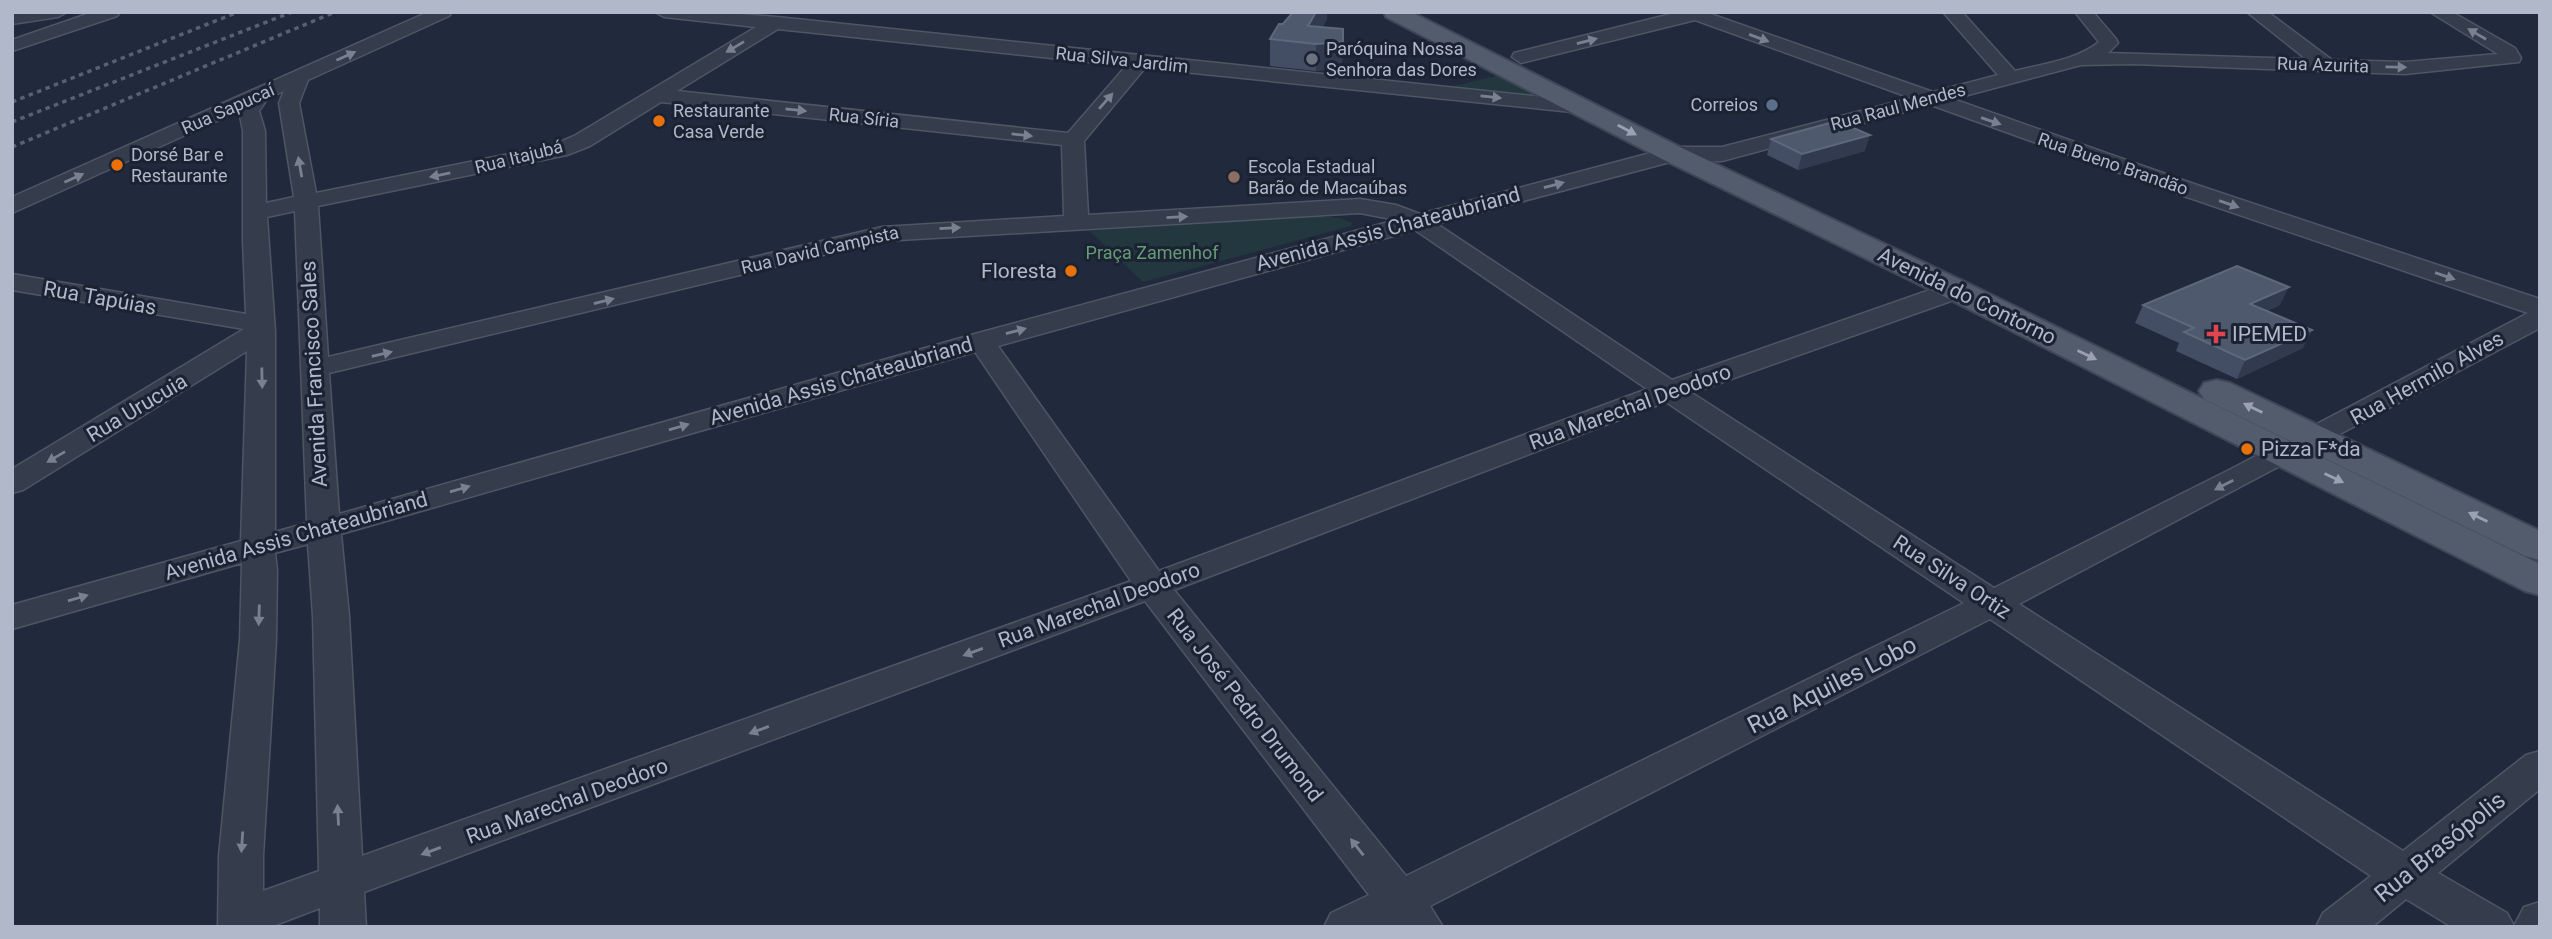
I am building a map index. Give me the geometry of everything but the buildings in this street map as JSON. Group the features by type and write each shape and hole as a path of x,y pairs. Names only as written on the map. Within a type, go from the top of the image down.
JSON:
{"main road":[{"name":"Avenida do Contorno","path":"1394,12 1515,63 1680,145 1956,290 2300,446 2540,547"},
{"name":"Avenida do Contorno","path":"1428,12 1515,63 1581,107 1680,145 1722,154 2300,446 2540,581"}],"street":[{"path":"12,19 58,12"},
{"path":"12,46 111,12"},
{"name":"Rua Sapucaí","path":"12,206 443,12"},
{"name":"Rua Silva Jardim","path":"664,12 1581,107"},
{"name":"Rua Itajubá","path":"255,212 559,150 582,141 793,12"},
{"path":"1952,12 2010,77"},
{"path":"2084,12 2108,40 2133,58"},
{"path":"2256,12 2328,66"},
{"name":"Rua Azurita","path":"2074,61 2133,58 2416,67 2511,58 2508,52 2439,12"},
{"path":"1423,89 1691,13"},
{"name":"Rua Bueno Brandão","path":"1691,13 1927,99 2540,308"},
{"path":"2074,61 2106,48 2108,40"},
{"name":"Rua Raul Mendes","path":"1722,154 2074,61"},
{"path":"1076,223 1073,140 1139,62"},
{"name":"Avenida Francisco Sales","path":"300,76 289,103 306,202 331,616 343,927"},
{"path":"241,923 241,856 258,639 260,570 257,547 260,506 261,328 254,131 249,111 261,93"},
{"name":"Rua Síria","path":"655,95 1073,140"},
{"name":"Avenida Assis Chateaubriand","path":"12,617 1680,145"},
{"name":"Rua David Campista","path":"316,368 882,234 1360,206 1396,212 1417,221"},
{"name":"Rua Silva Ortiz","path":"1417,221 1669,391 2406,876 2491,927"},
{"name":"Rua Tapúias","path":"12,282 261,328"},
{"name":"Rua Marechal Deodoro","path":"241,923 1152,586 1669,391 1956,290"},
{"name":"Rua Tapúias","path":"187,313 258,292"},
{"name":"Rua Hermilo Alves","path":"2300,446 2540,317"},
{"name":"Rua Urucuia","path":"12,484 261,328"},
{"name":"Rua José Pedro Drumond","path":"981,341 1152,586 1410,914"},
{"name":"Rua Aquiles Lobo","path":"1347,927 1410,914 1994,604 2300,446"},
{"name":"Rua Brasópolis","path":"2339,927 2540,766"},
{"path":"2536,927 2540,921"}],"green space":[{"path":"1501,75 1548,100 1440,89"},
{"name":"Praça Zamenhof","path":"1310,216 1340,218 1352,223 1351,226 1143,282 1090,231"}],"railway":[{"path":"12,102 238,12"},
{"path":"12,122 292,12"},
{"path":"12,147 335,12"}],"place":[{"name":"Paróquina Nossa Senhora das Dores","path":"1312,59"},
{"name":"Correios","path":"1772,105"},
{"name":"Restaurante Casa Verde","path":"659,121"},
{"name":"Dorsé Bar e Restaurante","path":"117,165"},
{"name":"Escola Estadual Barão de Macaúbas","path":"1234,177"},
{"name":"Floresta","path":"1071,271"},
{"name":"IPEMED","path":"2216,334"},
{"name":"Pizza F*da","path":"2247,449"}]}
